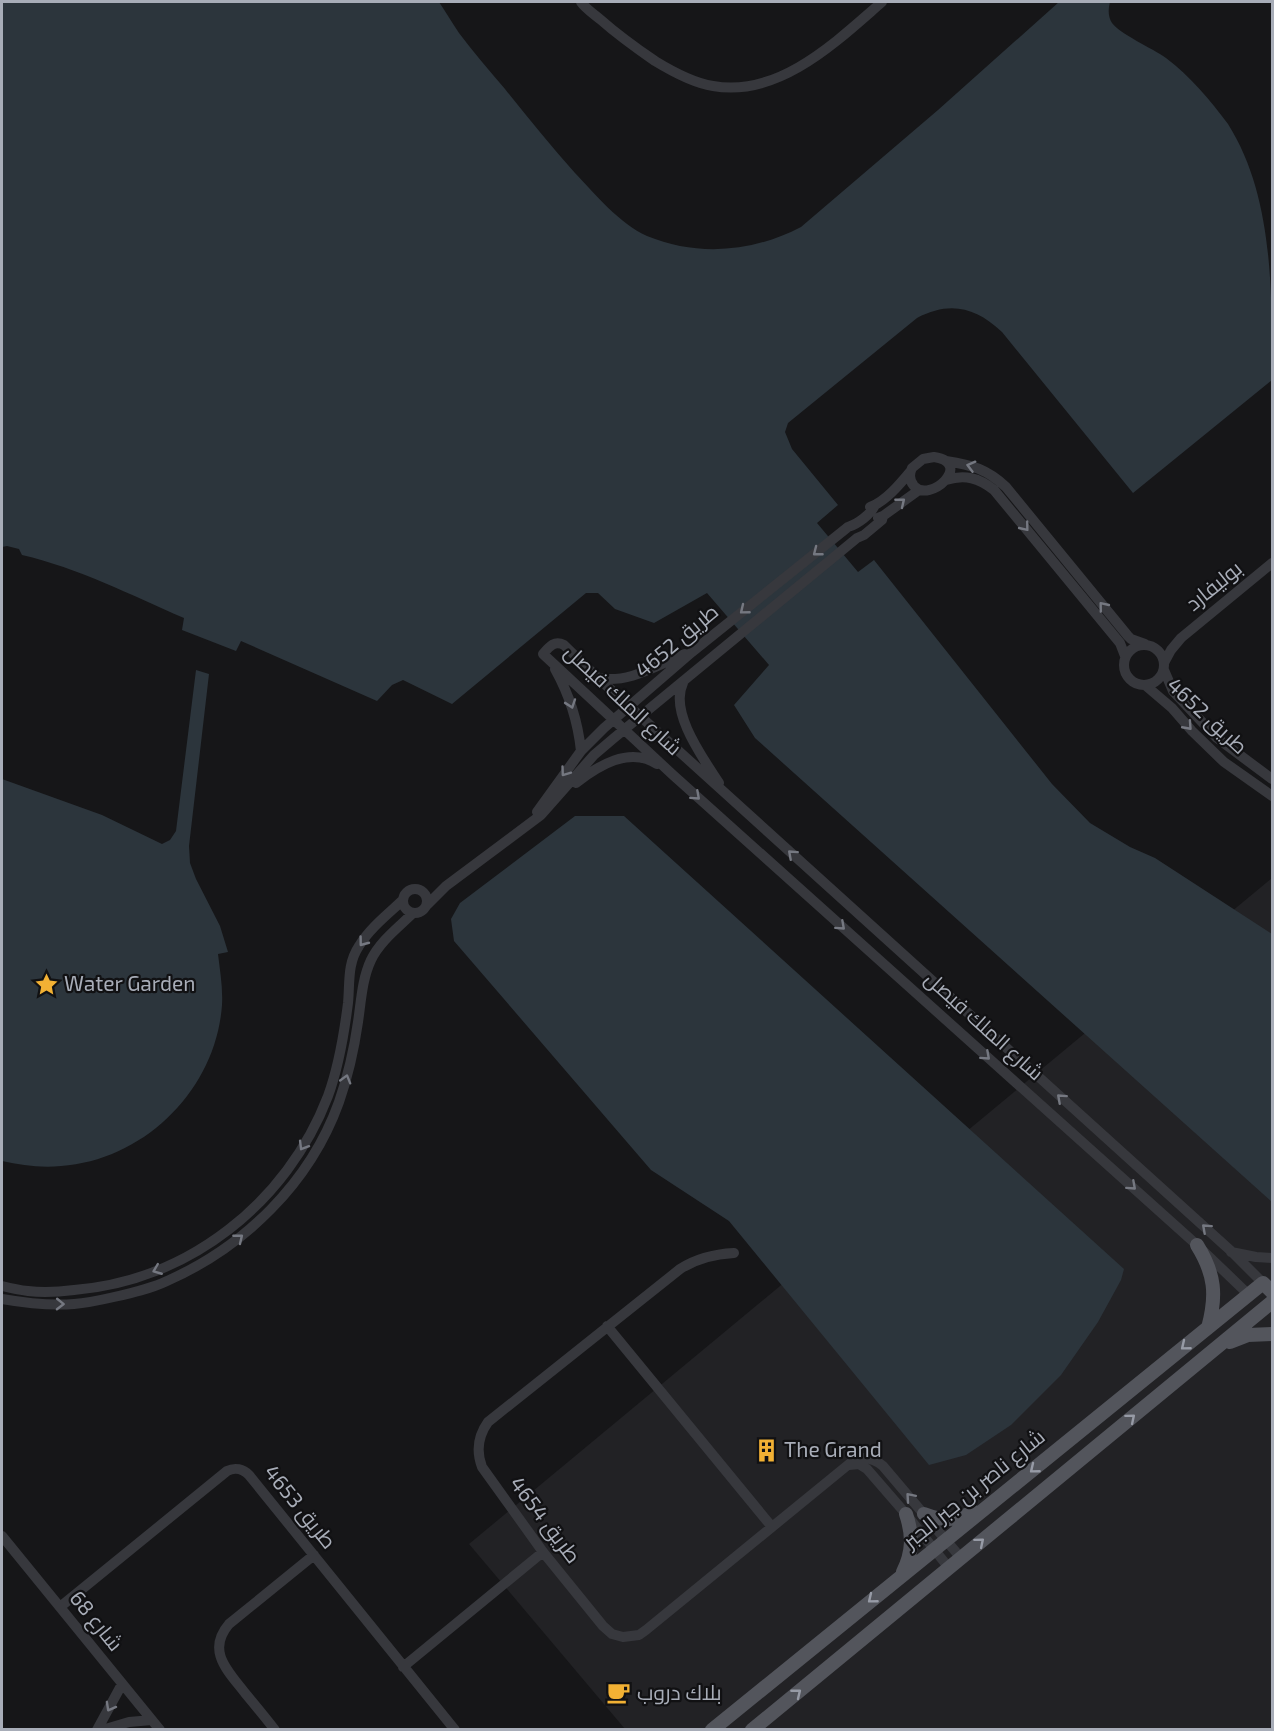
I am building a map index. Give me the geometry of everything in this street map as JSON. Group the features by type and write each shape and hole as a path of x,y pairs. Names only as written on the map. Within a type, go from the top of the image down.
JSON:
{"main road":[{"path":"1197,1245 1212,1276 1213,1311 1208,1328"},
{"name":"شارع ناصر بن جبر الجبر","path":"712,1730 1249,1295 1268,1287"},
{"name":"شارع الملك فيصل","path":"1249,1295 1269,1310"},
{"path":"752,1730 1217,1347 1269,1310"},
{"path":"1217,1347 1248,1335 1272,1334"},
{"path":"924,1514 937,1519 951,1520 987,1506"},
{"path":"902,1575 909,1560 912,1545 911,1529 906,1514"}],"street":[{"path":"581,2 626,41 666,69 713,86 734,88 757,86 778,79 801,66 842,36 882,2"},
{"path":"1125,656 1120,643 994,490 980,480 960,476 946,480 934,488 919,490 910,481 910,472 915,465 923,459 934,457 973,466 985,470 1006,487 1128,636 1131,639 1148,645 1160,652 1164,667 1160,677 1154,683 1137,684 1129,680 1124,673 1125,656 1137,645 1148,645"},
{"path":"946,461 950,471 946,480"},
{"name":"طريق 4652","path":"524,828 581,751 604,728 703,643 848,527 856,524 873,510 875,505 896,488 910,472"},
{"name":"طريق 4652","path":"446,886 541,815 594,755 714,654 857,538 862,537 873,528 883,516 919,490"},
{"name":"بوليفارد","path":"1164,667 1171,650 1181,638 1272,563"},
{"name":"بوليفارد","path":"1148,645 1166,645 1181,638"},
{"name":"شارع الملك فيصل","path":"1249,1295 1197,1245 673,775 550,661 543,654 551,645 560,643 564,645 629,707 1268,1287"},
{"path":"598,678 618,680 692,652"},
{"path":"550,661 566,688 577,722 581,751"},
{"name":"طريق 4652","path":"1164,667 1173,691 1210,732 1272,779"},
{"path":"684,680 679,691 679,700 687,729 726,795"},
{"name":"طريق 4652","path":"1145,685 1172,708 1224,762 1272,796"},
{"path":"561,794 601,766 618,759 638,757 650,760 673,775"},
{"path":"2,1286 29,1292 66,1291 95,1289 130,1281 192,1254 241,1221 293,1163 316,1125 337,1070 348,1000 351,962 359,946 403,900 405,894 411,890 418,889 424,892 446,886"},
{"path":"2,1299 27,1304 72,1305 93,1302 166,1282 222,1251 266,1214 303,1172 328,1130 348,1075 364,980 371,960 381,945 413,913 423,910 446,886"},
{"path":"424,892 427,905"},
{"path":"403,900 405,907 413,913"},
{"path":"1231,1251 1272,1258"},
{"name":"طريق 4654","path":"734,1253 713,1255 687,1264 488,1422 479,1439 479,1460 485,1473 543,1552 607,1630 620,1636 631,1637 646,1630 849,1465"},
{"path":"607,1326 772,1527"},
{"path":"849,1465 854,1460 866,1457 878,1462 961,1558"},
{"path":"849,1465 859,1464 867,1469 949,1568"},
{"name":"طريق 4653","path":"60,1607 224,1473 231,1469 243,1470 455,1730"},
{"name":"شارع 68","path":"2,1536 160,1730"},
{"path":"403,1667 543,1552"},
{"path":"276,1730 225,1668 219,1651 220,1639 229,1624 314,1555"},
{"path":"97,1730 122,1684"},
{"path":"102,1730 129,1722 152,1720"}],"shaded area":[{"path":"2,2 439,2 475,54 557,153 608,208 637,231 666,243 705,249 725,249 764,242 801,227 938,110 1059,2 1110,2 1109,13 1112,23 1122,32 1166,58 1191,80 1228,124 1243,152 1262,214 1267,247 1272,314 1272,380 1133,493 1002,332 972,312 951,308 917,318 788,423 785,432 792,449 838,505 817,523 858,572 874,560 1052,784 1090,823 1130,847 1155,858 1272,934 1272,1202 755,738 734,705 769,665 707,593 654,623 615,609 598,593 586,593 452,704 403,680 392,685 377,701 241,641 236,651 182,630 184,618 84,575 22,555 19,549 2,547"},
{"path":"196,670 209,674 189,846 190,863 220,926 228,952 218,954 222,1005 217,1036 206,1065 191,1091 171,1115 147,1135 121,1150 92,1161 61,1166 31,1166 2,1161 2,779 102,815 162,844 170,840 176,831"},
{"path":"575,816 624,816 1124,1269 1121,1280 1098,1322 1061,1375 1011,1425 966,1455 929,1465 729,1221 651,1170 454,941 451,919 460,903"},
{"path":"1272,878 1272,1729 625,1729 469,1544"}],"place":[{"name":"Water Garden","path":"46,984"},
{"name":"The Grand","path":"766,1450"},
{"name":"بلاك دروب","path":"619,1693"}]}
